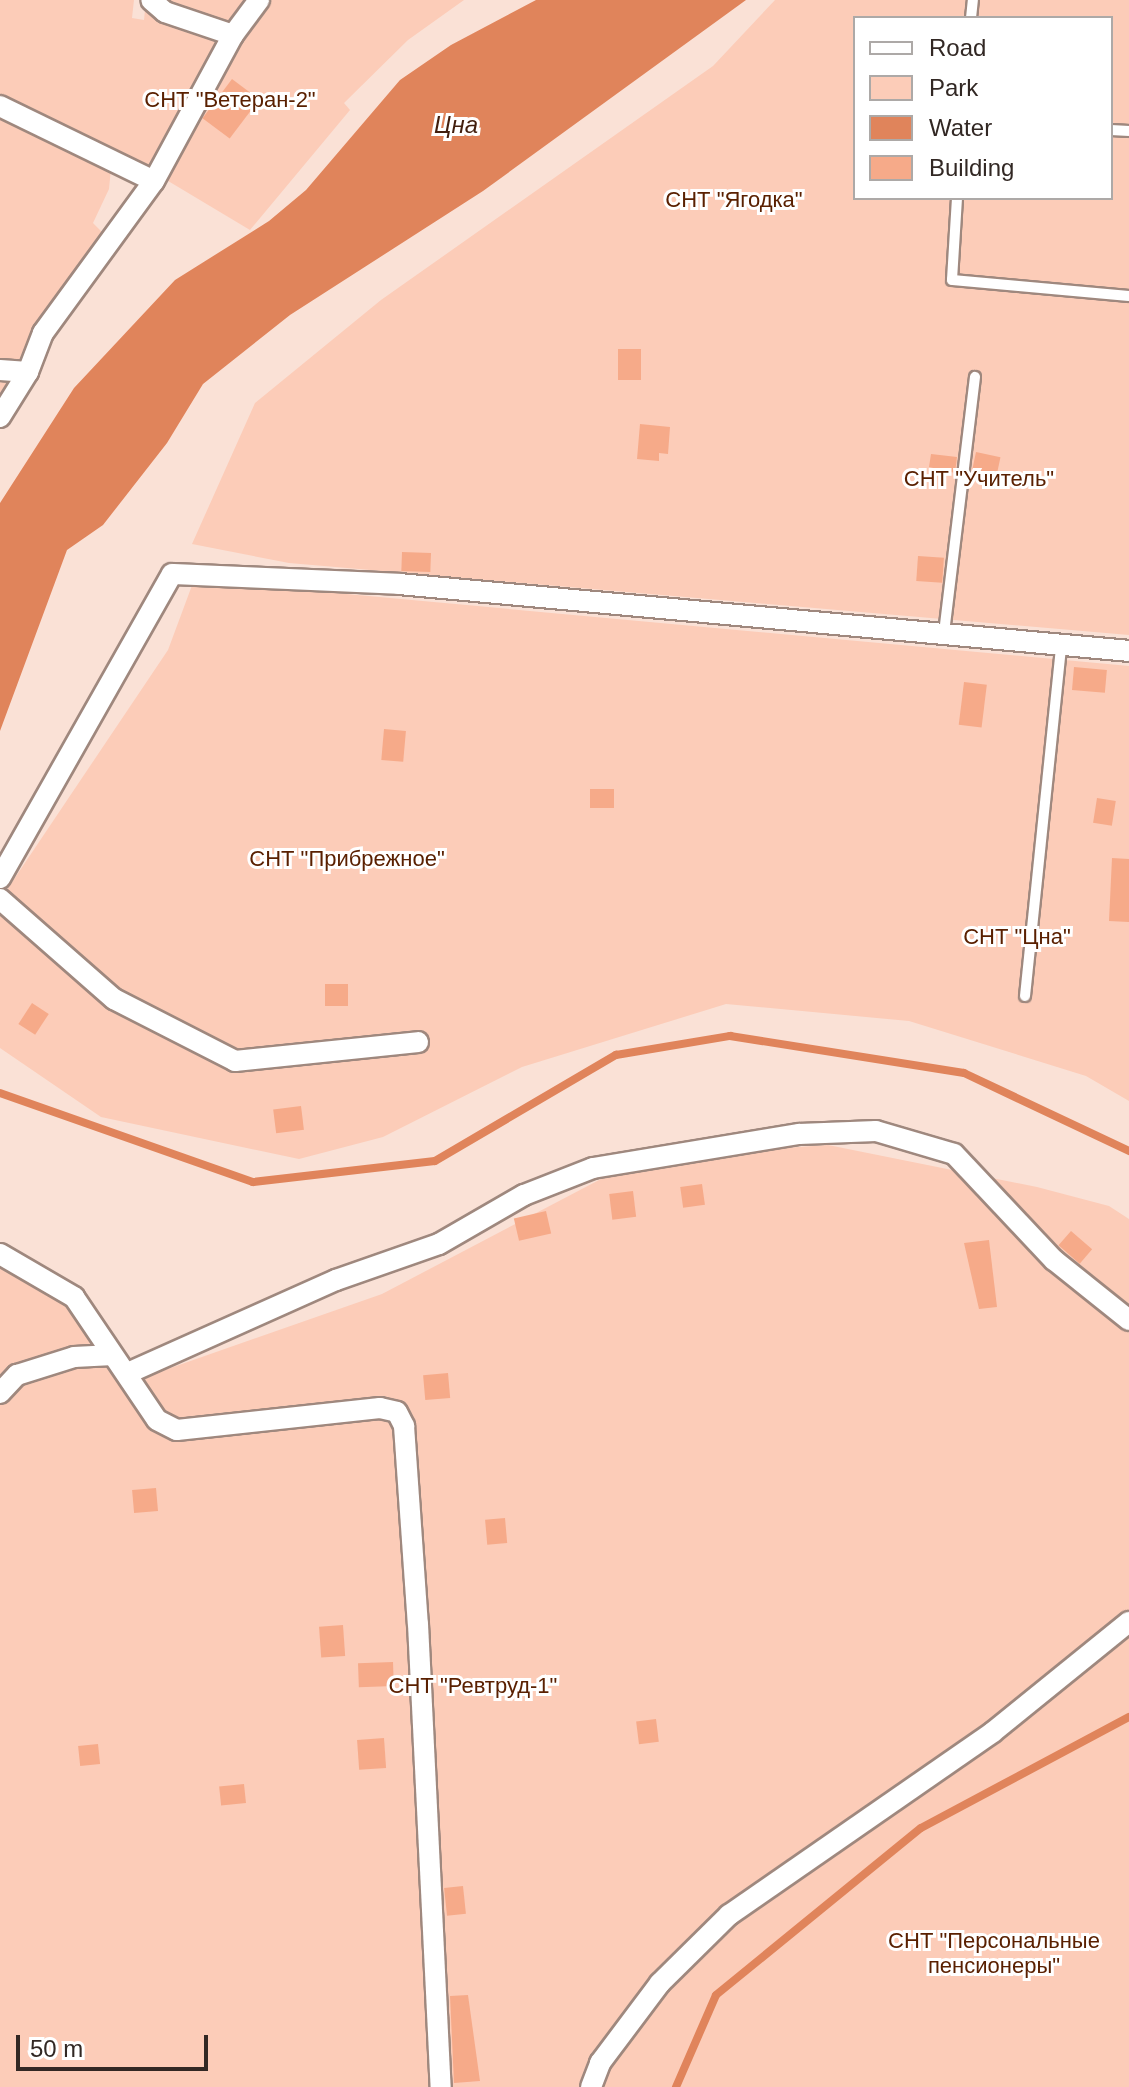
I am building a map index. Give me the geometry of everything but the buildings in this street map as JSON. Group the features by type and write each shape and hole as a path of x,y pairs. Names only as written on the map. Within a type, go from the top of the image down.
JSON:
{"street":[{"path":"151,0 165,12 233,35"},
{"path":"0,417 28,372 43,333 154,181 233,35 259,0"},
{"path":"0,106 154,181"},
{"path":"0,370 28,372"},
{"path":"0,878 172,574 399,584 1129,651"},
{"path":"0,899 114,999 235,1061 418,1042"},
{"path":"128,1373 336,1280 439,1244 524,1195 593,1168 799,1134 876,1131 954,1154 1054,1260 1129,1320"},
{"path":"0,1254 74,1297 108,1355 128,1373 157,1420 177,1430 380,1408 397,1412 404,1426 441,2087"},
{"path":"0,1393 17,1375 74,1357 108,1355"},
{"path":"591,2087 600,2063 660,1983 729,1915 993,1732 1129,1622"}],"lane":[{"path":"957,200 952,280 1129,296"},
{"path":"944,633 975,377"},
{"path":"1025,996 1061,645"}],"green space":[{"name":"СНТ \"Ветеран-2\"","path":"0,0 134,0 132,18 144,20 146,0 464,0 408,40 344,103 350,110 250,230 113,148 109,189 93,223 102,232 0,425"},
{"name":"СНТ \"Учитель\"","path":"775,0 1129,0 1129,635 289,563 192,544 255,403 381,300 713,66"},
{"name":"СНТ \"Прибрежное\"","path":"194,580 1129,666 1129,1101 1086,1076 909,1021 726,1004 522,1067 383,1137 299,1159 101,1117 0,1048 0,900 168,650"},
{"name":"СНТ \"Ревтруд-1\"","path":"828,1145 1037,1187 1109,1206 1129,1219 1129,2087 0,2087 0,1254 64,1278 142,1378 382,1294 601,1179 713,1153"}],"water":[{"name":"Цна","path":"536,0 746,0 483,191 290,315 203,384 167,443 103,525 67,550 0,731 0,503 74,388 175,280 269,221 306,190 400,80 451,45"}],"waterway":[{"path":"0,1093 253,1182 435,1161 616,1055 730,1036 964,1073 1129,1151"},
{"path":"676,2087 716,1995 921,1828 1129,1717"}],"park label":[{"name":"СНТ \"Ягодка\"","path":"734,200"},
{"name":"СНТ \"Цна\"","path":"1017,937"},
{"name":"СНТ \"Персональные пенсионеры\"","path":"994,1952"}]}
